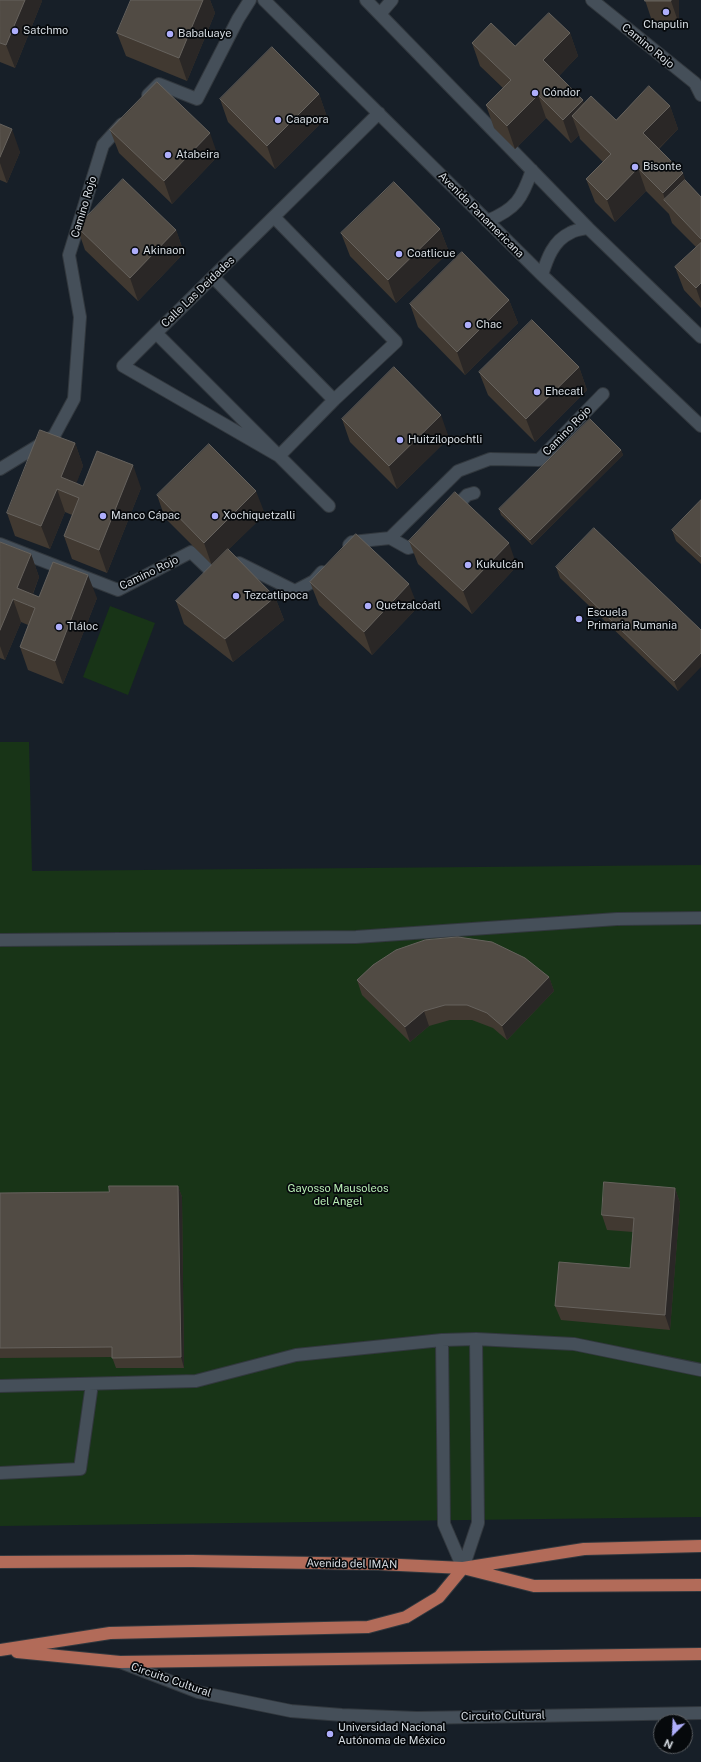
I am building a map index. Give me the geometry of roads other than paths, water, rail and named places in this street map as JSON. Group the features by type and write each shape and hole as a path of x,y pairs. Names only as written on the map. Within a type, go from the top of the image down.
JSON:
{"main road":[{"path":"0,1650 110,1633 368,1627 406,1617 439,1597 463,1568 584,1549 701,1546"},
{"name":"Avenida del IMAN","path":"0,1562 192,1561 379,1564 463,1568 534,1586 701,1585"},
{"path":"0,1650 120,1662 701,1654"}],"street":[{"path":"138,106 158,84 197,99 238,18 250,0"},
{"name":"Avenida Panamericana","path":"264,0 542,275 701,426"},
{"path":"366,0 588,228 701,337"},
{"path":"380,14 392,0"},
{"name":"Camino Rojo","path":"592,0 695,83 701,95"},
{"name":"Calle Las Deidades","path":"329,506 156,333 379,113"},
{"name":"Camino Rojo","path":"0,469 54,436 74,400 80,317 69,255 103,145 128,117"},
{"path":"487,220 504,214 516,204 525,191 532,170"},
{"path":"156,333 123,366 279,456 334,400 396,342 274,218"},
{"path":"542,275 548,256 557,242 569,233 588,228"},
{"path":"213,277 334,400"},
{"name":"Camino Rojo","path":"390,538 458,471 490,459 539,460 603,394"},
{"path":"442,522 467,495 474,493"},
{"path":"341,553 352,542 390,538 408,548 422,544 432,533"},
{"name":"Camino Rojo","path":"0,544 118,590 191,552 213,573 239,563 295,591 314,581 330,564"},
{"path":"0,940 356,937 617,920 701,918"},
{"path":"463,1568 478,1523 476,1339"},
{"path":"0,1386 196,1381 296,1355 442,1340 476,1339 574,1344 701,1370"},
{"path":"442,1340 444,1524 463,1568"},
{"path":"0,1473 80,1469 92,1384"},
{"name":"Circuito Cultural","path":"120,1662 198,1692 291,1711 342,1716 417,1718 701,1713"}],"place":[{"name":"Chapulin","path":"666,12"},
{"name":"Satchmo","path":"15,31"},
{"name":"Babaluaye","path":"170,34"},
{"name":"Cóndor","path":"535,93"},
{"name":"Caapora","path":"278,120"},
{"name":"Atabeira","path":"168,155"},
{"name":"Bisonte","path":"635,167"},
{"name":"Akinaon","path":"135,251"},
{"name":"Coatlicue","path":"399,254"},
{"name":"Chac","path":"468,325"},
{"name":"Ehecatl","path":"537,392"},
{"name":"Huitzilopochtli","path":"400,440"},
{"name":"Manco Cápac","path":"103,516"},
{"name":"Xochiquetzalli","path":"215,516"},
{"name":"Kukulcán","path":"468,565"},
{"name":"Tezcatlipoca","path":"236,596"},
{"name":"Quetzalcóatl","path":"368,606"},
{"name":"Escuela Primaria Rumania","path":"579,619"},
{"name":"Tláloc","path":"59,627"},
{"name":"Universidad Nacional Autónoma de México","path":"330,1734"}],"park label":[{"name":"Gayosso Mausoleos del Angel","path":"338,1195"}]}
